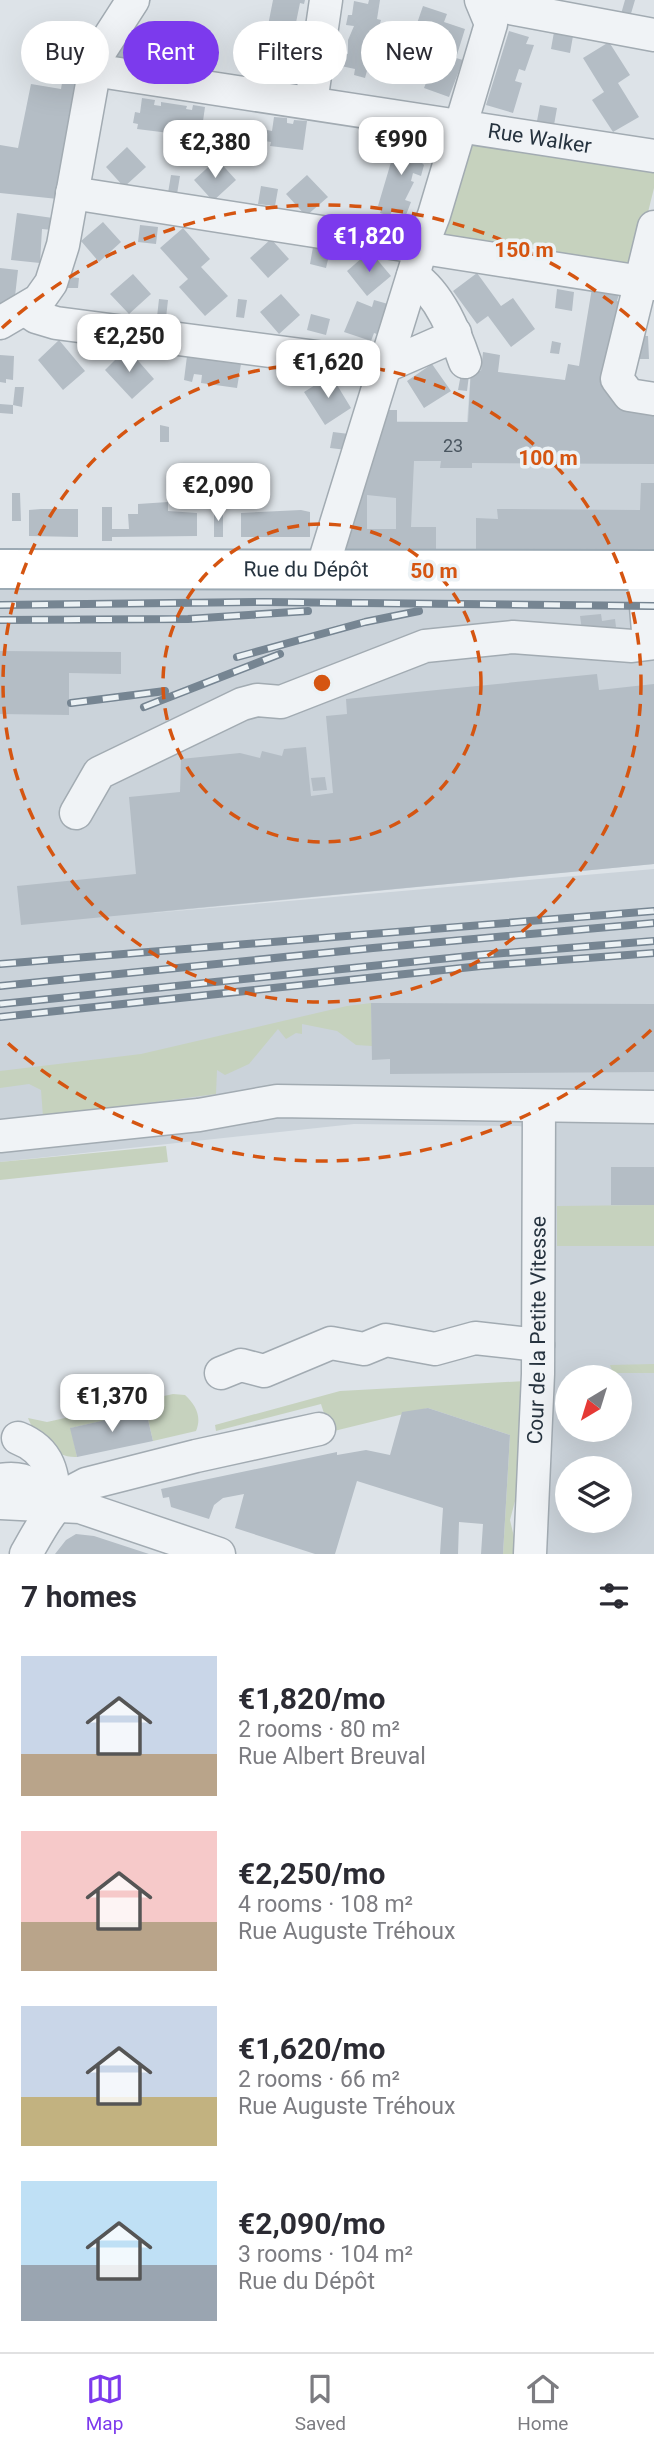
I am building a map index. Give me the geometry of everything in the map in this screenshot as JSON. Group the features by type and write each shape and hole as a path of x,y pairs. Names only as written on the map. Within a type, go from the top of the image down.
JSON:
{"main road":[{"name":"Rue du Dépôt","path":"0,569 648,570"}],"street":[{"path":"109,34 133,0"},
{"path":"311,103 327,0"},
{"path":"482,1 654,35"},
{"path":"325,571 327,553 422,246 435,215 491,24 482,1"},
{"name":"Rue Walker","path":"109,72 654,156"},
{"path":"13,317 39,299 51,283 63,245 91,84"},
{"path":"71,199 422,246 647,282"},
{"path":"654,227 647,282 617,379 629,395 654,399"},
{"path":"13,317 36,317 56,323 386,366 443,341 460,347 424,283 413,276"},
{"path":"76,813 99,773 230,710 257,700 281,702 425,646 513,637 632,646 651,643 648,570"},
{"path":"0,1136 199,1115 277,1101 654,1107"},
{"name":"Cour de la Petite Vitesse","path":"530,1554 538,1345 538,1107"},
{"path":"221,1373 241,1365 264,1371 331,1343 365,1349 386,1340 435,1349 475,1338 538,1345"},
{"path":"26,1554 55,1506 71,1491 86,1484 319,1429"},
{"path":"18,1438 41,1451 48,1460 52,1470 55,1506"},
{"path":"0,1480 10,1478 34,1482 55,1506"},
{"path":"0,1503 80,1507 219,1554"}],"shaded area":[{"path":"471,369 610,386 654,399 654,864 152,913 654,869 654,1554 530,1554 538,1130 519,1126 354,1124 0,1162 0,569 304,572 368,421 467,422"}],"green space":[{"path":"469,144 654,167 654,188 635,265 443,237 441,231"},
{"path":"371,1003 372,1046 356,1045 337,1031 302,1024 302,1034 296,1033 286,1039 278,1029 249,1064 225,1075 217,1070 216,1094 43,1117 41,1090 29,1084 0,1088 0,1071 141,1054 347,1006"},
{"path":"166,1146 168,1162 0,1180 0,1162"},
{"path":"654,1205 654,1246 557,1246 557,1206"},
{"path":"654,1364 654,1373 632,1373 632,1365 610,1365"},
{"path":"526,1381 519,1486 510,1520 518,1554 503,1554 510,1435 428,1408 330,1432 321,1404 216,1431 215,1425 340,1391"},
{"path":"173,1394 185,1395 195,1407 198,1416 196,1431 153,1441 146,1411 71,1428 77,1457 53,1450 36,1433 28,1418 47,1422"}],"building":[{"path":"141,0 151,0 137,21 128,21"},
{"path":"273,0 305,0 304,4 300,3 296,21 269,21"},
{"path":"369,0 380,0 377,19 381,20 361,21 361,77 354,75 355,69 347,67 348,40 354,26 347,25 347,21 348,15 352,15 354,1 368,4"},
{"path":"625,0 635,0 630,17 621,14"},
{"path":"423,6 447,14 444,21 418,21"},
{"path":"457,26 465,29 457,55"},
{"path":"123,28 123,60 109,57 109,50"},
{"path":"509,31 529,37 526,44 534,45 525,71 519,69 515,81 522,83 513,113 486,105"},
{"path":"554,32 573,36 570,53 551,49"},
{"path":"609,42 630,75 618,83 639,117 613,132 592,100 604,92 583,58"},
{"path":"457,58 463,60 457,76"},
{"path":"31,84 61,89 62,84 76,84 58,199 0,193 0,145 18,148"},
{"path":"426,84 454,84 449,97 424,88"},
{"path":"142,98 155,100 154,105 161,106 161,102 187,106 186,109 192,110 193,105 205,107 203,121 209,122 207,133 202,132 201,137 137,129 138,124 133,123 135,112 140,113"},
{"path":"540,105 557,108 554,125 537,121"},
{"path":"274,117 287,118 287,123 293,124 294,120 307,121 303,150 270,146 271,142 265,141 267,130 272,131"},
{"path":"404,137 414,141 413,146 426,150 422,163 424,165 421,176 413,173 411,181 414,182 405,200 411,202 406,215 392,210 390,216 380,213 382,207 378,206 397,142 402,143"},
{"path":"127,147 146,167 124,187 106,167"},
{"path":"217,159 236,180 213,201 194,180"},
{"path":"171,175 180,176 177,194 168,193"},
{"path":"307,175 328,197 306,216 286,194"},
{"path":"261,186 278,189 275,206 258,204"},
{"path":"17,213 53,218 52,230 42,229 40,263 11,260"},
{"path":"103,222 121,242 99,262 81,241"},
{"path":"140,225 158,227 156,244 138,242"},
{"path":"183,228 210,259 201,267 228,296 205,316 179,287 188,279 160,248"},
{"path":"271,239 289,259 268,278 250,258"},
{"path":"313,247 330,251 326,268 310,264"},
{"path":"370,251 391,276 367,296 347,271"},
{"path":"0,268 18,270 13,314 0,312"},
{"path":"477,273 501,306 513,298 535,329 511,347 488,316 477,324 453,291"},
{"path":"133,274 151,294 129,314 110,294"},
{"path":"60,276 79,278 78,288 59,288"},
{"path":"592,288 619,294 617,301 621,302 602,371 613,374 654,410 654,464 472,463 472,468 440,468 441,461 414,461 411,527 436,527 436,551 340,551 383,410 397,410 397,422 468,422 471,369 481,371 483,352 500,355 498,372 565,380 568,364 579,366","holes":["367,495 396,498 396,529 367,529"]},
{"path":"557,289 574,292 572,311 555,308"},
{"path":"281,294 300,315 279,334 260,312"},
{"path":"159,299 168,300 166,318 157,317"},
{"path":"238,299 247,300 244,318 236,317"},
{"path":"374,300 388,304 377,334 374,333 371,341 344,332 357,301 372,307"},
{"path":"311,314 330,319 326,335 307,330"},
{"path":"639,336 648,336 649,359 640,359"},
{"path":"91,339 111,341 109,356 89,354"},
{"path":"59,340 85,371 63,390 38,360"},
{"path":"552,341 561,343 559,354 550,353"},
{"path":"127,348 154,379 132,399 105,370"},
{"path":"0,355 14,356 13,380 6,379 6,383 0,382"},
{"path":"187,356 241,364 237,388 201,383 202,375 194,374 192,382 184,380"},
{"path":"432,364 451,391 424,408 407,381"},
{"path":"461,374 469,375 467,391 458,390"},
{"path":"331,375 351,408 325,425 304,392"},
{"path":"15,387 24,387 22,407 13,405"},
{"path":"0,404 13,405 13,414 0,413"},
{"path":"160,425 169,427 169,442 160,442"},
{"path":"333,432 349,434 347,450 330,448"},
{"path":"641,483 654,483 654,551 476,551 476,518 498,519 497,509 640,510"},
{"path":"12,493 20,493 21,521 12,521"},
{"path":"168,502 168,511 197,513 197,536 112,537 112,541 102,541 102,507 112,507 112,529 129,529 128,514 138,514 138,504"},
{"path":"78,509 78,537 29,536 29,510"},
{"path":"214,509 223,509 223,537 214,537"},
{"path":"301,510 310,512 310,537 241,537 241,513"},
{"path":"601,614 602,621 615,619 616,627 582,630 580,616"},
{"path":"0,651 121,652 121,674 69,673 69,715 0,714"},
{"path":"597,674 599,690 654,684 654,864 21,925 17,886 136,874 129,797 180,792 181,759 240,753 260,758 262,751 282,756 284,749 306,747 311,796 333,793 326,716 347,714 346,699"},
{"path":"325,777 327,790 313,791 311,778"},
{"path":"371,1003 654,1004 654,1072 390,1074 390,1059 372,1060"},
{"path":"611,1167 654,1167 654,1205 611,1205"},
{"path":"428,1408 510,1435 503,1554 481,1554 483,1524 459,1522 458,1554 440,1554 443,1508 357,1481 335,1554 315,1554 235,1528 244,1494 223,1498 214,1505 209,1519 171,1507 169,1497 163,1498 161,1489 337,1452 337,1455 366,1450 390,1455 402,1412"},
{"path":"146,1411 153,1441 77,1457 70,1428"},
{"path":"76,1534 94,1536 149,1554 55,1554 66,1540"}],"railway":[{"path":"0,605 264,602 654,606"},
{"path":"0,620 188,619 308,611"},
{"path":"237,657 365,622 419,611"},
{"path":"144,707 280,654"},
{"path":"71,703 165,691"},
{"path":"0,964 654,911"},
{"path":"0,986 654,923"},
{"path":"0,1004 479,955 654,941"},
{"path":"0,1017 481,966 654,953"}]}
